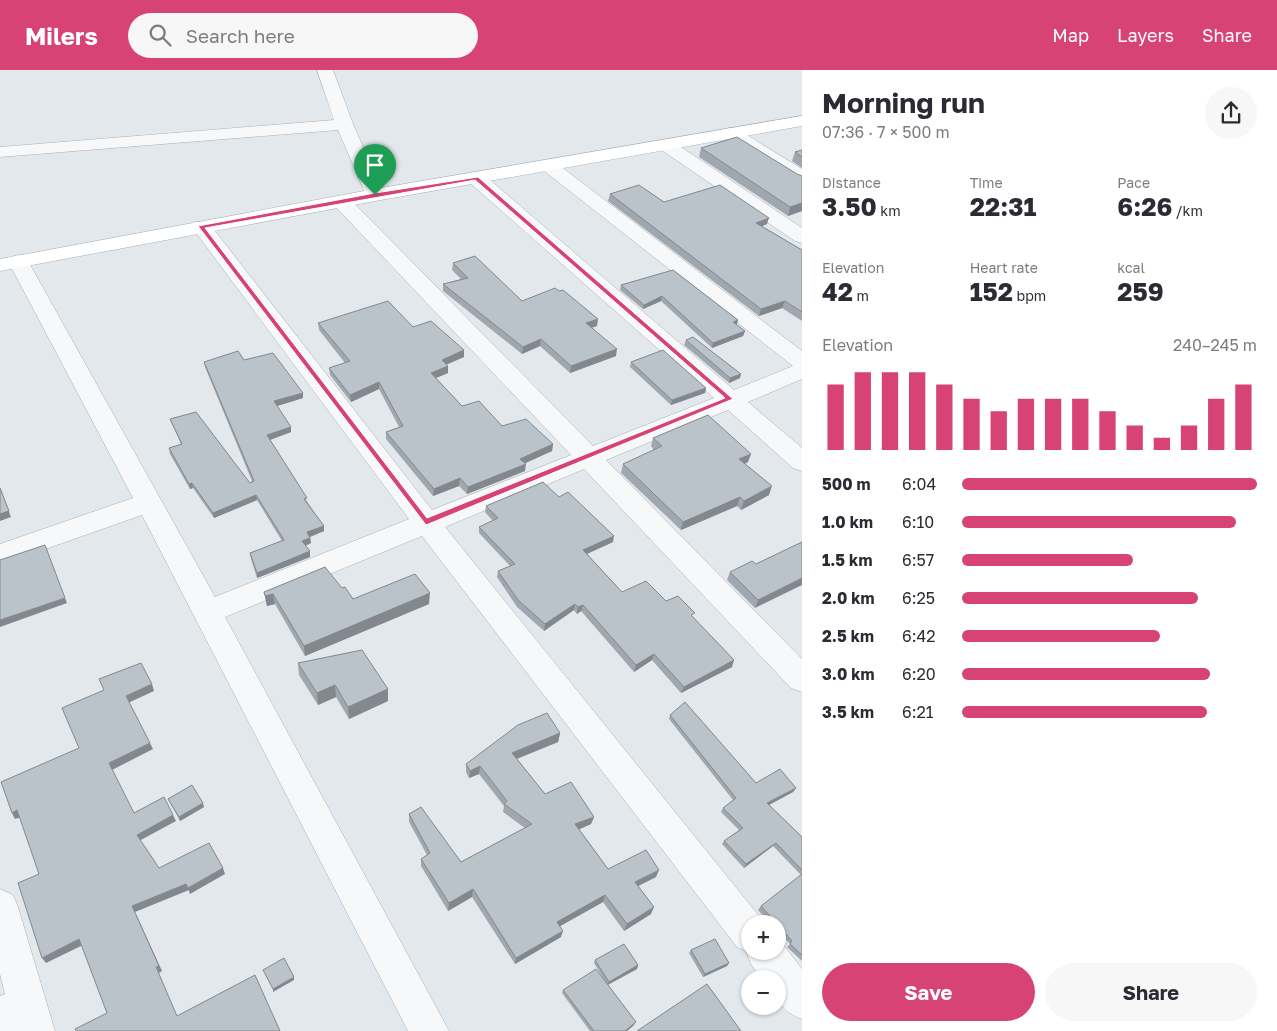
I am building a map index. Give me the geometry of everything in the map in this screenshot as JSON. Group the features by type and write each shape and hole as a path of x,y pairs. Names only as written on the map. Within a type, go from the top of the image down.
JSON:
{"main road":[{"path":"9,263 201,226 802,121"}],"street":[{"path":"325,70 344,124 375,195"},
{"path":"0,152 344,124"},
{"path":"731,133 802,178"},
{"path":"666,145 802,237"},
{"path":"548,166 802,362"},
{"path":"476,178 802,462"},
{"path":"341,201 802,679"},
{"path":"201,226 426,522 741,923"},
{"path":"9,263 149,502 429,1031"},
{"path":"208,612 802,371"},
{"path":"0,555 149,502"},
{"path":"0,907 21,1017"},
{"path":"771,960 802,1000"}],"building":[{"path":"737,137 802,176 802,203 790,207 701,148"},
{"path":"802,150 802,157 795,152"},
{"path":"639,185 664,202 720,185 769,218 756,223 802,250 802,312 785,301 761,309 610,194"},
{"path":"475,256 522,301 555,288 559,291 563,290 598,319 586,323 617,349 571,366 541,339 523,347 443,284 468,278 453,263"},
{"path":"673,270 738,320 733,322 745,331 713,343 662,296 644,305 621,285"},
{"path":"388,301 413,327 431,321 464,350 442,360 448,366 431,373 462,406 479,401 502,426 526,419 553,444 520,459 526,464 468,487 460,478 434,489 386,432 403,426 379,382 350,395 329,368 350,361 318,323"},
{"path":"693,337 741,374 730,378 686,340"},
{"path":"663,350 706,388 672,400 631,362"},
{"path":"238,351 244,360 273,353 303,393 274,401 291,427 267,435 307,498 304,499 324,526 307,532 310,538 302,541 310,551 257,573 250,553 284,540 256,495 213,513 192,483 189,484 169,448 182,444 170,419 196,412 250,483 254,481 204,362"},
{"path":"708,415 751,454 739,459 772,486 744,501 740,497 683,522 623,464 662,446 653,438"},
{"path":"543,482 559,497 568,492 614,536 583,550 622,592 646,581 666,601 678,596 695,613 691,615 734,660 684,687 654,654 636,665 583,605 578,607 575,604 545,624 518,600 498,571 515,564 479,527 498,518 486,506"},
{"path":"0,488 9,511 0,514"},
{"path":"802,542 802,578 758,600 730,572 752,561 756,564"},
{"path":"45,545 65,598 0,620 0,560"},
{"path":"325,567 342,588 345,587 353,599 415,574 430,593 304,646 273,594 265,596 264,592"},
{"path":"362,650 388,689 348,707 335,685 317,693 298,663"},
{"path":"141,663 152,684 126,696 150,743 109,763 134,813 164,797 173,815 137,835 159,868 209,843 223,868 188,888 186,884 132,906 159,966 156,967 177,1016 255,975 280,1031 76,1031 75,1029 107,1013 79,939 42,958 18,883 39,874 17,810 12,813 1,782 79,748 62,708 104,690 99,679"},
{"path":"685,702 756,783 780,769 796,788 767,803 802,837 802,870 776,843 746,864 724,841 743,828 723,808 736,798 670,715"},
{"path":"547,713 560,733 512,753 545,794 571,782 594,817 575,824 608,869 646,850 659,870 635,882 654,907 627,924 605,895 557,922 563,931 516,958 473,889 449,903 421,859 430,853 409,814 421,807 461,862 532,824 504,804 507,801 480,766 470,771 466,764 518,725"},
{"path":"192,785 203,803 179,817 168,799"},
{"path":"802,874 802,955 790,944 792,941 786,934 786,915 769,915 761,906"},
{"path":"715,939 729,963 705,974 691,950"},
{"path":"624,944 638,965 609,982 595,960"},
{"path":"284,958 294,977 273,989 263,970"},
{"path":"596,969 636,1022 625,1031 594,1031 563,990"},
{"path":"707,984 741,1031 637,1031"}],"route":[{"path":"476,178 730,399 426,522 201,226 375,195 476,178"}]}
